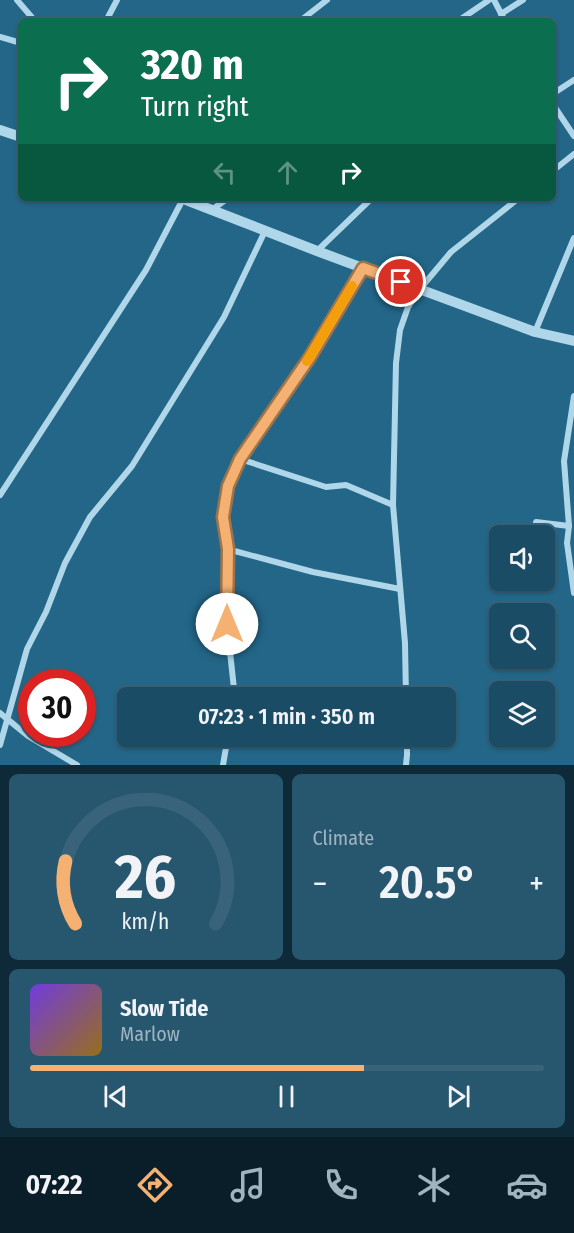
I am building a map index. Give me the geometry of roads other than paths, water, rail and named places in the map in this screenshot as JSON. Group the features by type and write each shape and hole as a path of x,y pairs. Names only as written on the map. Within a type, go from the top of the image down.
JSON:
{"street":[{"path":"16,0 32,18"},
{"path":"108,18 117,0"},
{"path":"304,18 327,0"},
{"path":"462,18 489,0"},
{"path":"494,0 503,18"},
{"path":"501,14 523,0"},
{"path":"0,37 18,42"},
{"path":"556,92 574,80"},
{"path":"556,109 574,136"},
{"path":"1,132 18,136"},
{"path":"556,168 574,154"},
{"path":"0,495 146,270 180,201"},
{"path":"190,201 535,332 574,341"},
{"path":"213,209 224,201"},
{"path":"317,251 369,201"},
{"path":"406,687 405,643 393,505 396,363 400,330 408,307 451,252 515,201"},
{"path":"0,745 27,649 46,612 65,563 90,517 132,466 225,317 265,231"},
{"path":"535,332 574,238"},
{"path":"234,687 227,624 228,549 223,517 228,486 240,459 310,357 363,268"},
{"path":"574,396 564,461 569,526 567,543 574,593"},
{"path":"240,459 326,487 346,485 393,505"},
{"path":"536,522 569,526"},
{"path":"228,549 313,572 400,589"},
{"path":"0,713 28,736 77,765"},
{"path":"223,765 226,747"},
{"path":"406,765 407,747"}]}
